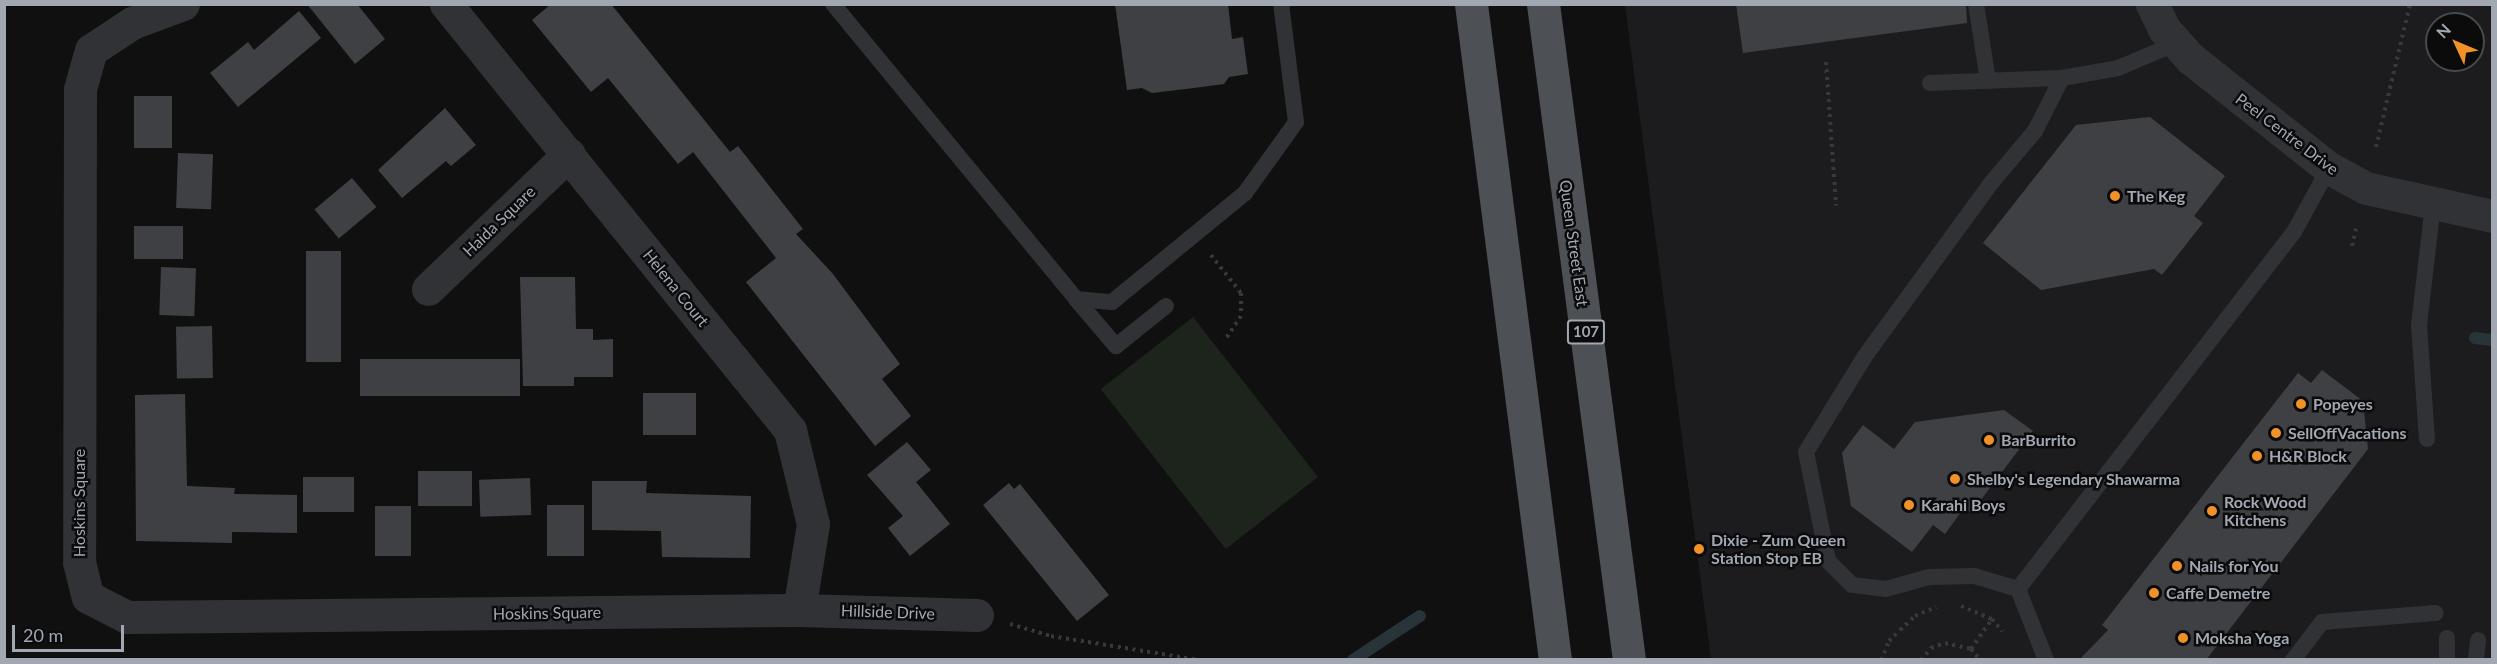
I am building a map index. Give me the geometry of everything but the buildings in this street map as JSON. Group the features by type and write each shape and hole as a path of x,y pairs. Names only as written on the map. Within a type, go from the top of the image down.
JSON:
{"main road":[{"path":"1471,4 1556,660"},
{"name":"Queen Street East","path":"1543,4 1629,660"}],"street":[{"name":"Hoskins Square","path":"183,4 132,23 91,50 80,89 79,562 88,597 128,617 799,610"},
{"name":"Helena Court","path":"446,4 790,430 813,524 799,610"},
{"name":"Peel Centre Drive","path":"2152,4 2175,44 2223,87 2329,168 2366,188 2493,216"},
{"name":"Haida Square","path":"428,289 569,154"},
{"name":"Hillside Drive","path":"799,610 977,615"}],"lane":[{"path":"833,4 1116,346 1166,306"},
{"path":"1076,299 1112,302 1245,193 1296,122 1281,4"},
{"path":"1976,4 1988,81"},
{"path":"1930,83 2062,78 2118,68 2175,44"},
{"path":"2018,589 1974,576 1929,577 1886,589 1852,585 1828,561 1806,452 1864,356 1992,182 2035,131 2062,78"},
{"path":"2018,589 2294,232 2329,168"},
{"path":"2427,439 2419,325 2433,204"},
{"path":"2018,589 2046,660"},
{"path":"2293,660 2322,622 2436,613"},
{"path":"2447,638 2447,660"},
{"path":"2475,660 2478,640"}],"path":[{"path":"2376,147 2410,4"},
{"path":"1826,62 1836,207"},
{"path":"2352,246 2357,225"},
{"path":"1195,235 1240,293 1242,316 1224,341"},
{"path":"1954,605 1974,609 1992,619 2008,637"},
{"path":"1881,660 1889,641 1915,616 1944,606"},
{"path":"977,615 1051,636 1200,660"},
{"path":"1971,649 1992,619"},
{"path":"1921,660 1931,648 1945,643 1971,649 1980,660"}],"shaded area":[{"path":"1625,5 2492,5 2492,659 1711,659"},
{"path":"1193,317 1318,477 1226,549 1101,389"}],"waterway":[{"path":"2475,338 2492,340"},
{"path":"1353,660 1420,616"}],"place":[{"name":"The Keg","path":"2115,196"},
{"name":"Popeyes","path":"2301,404"},
{"name":"SellOffVacations","path":"2276,433"},
{"name":"BarBurrito","path":"1989,440"},
{"name":"H&R Block","path":"2257,456"},
{"name":"Shelby's Legendary Shawarma","path":"1955,479"},
{"name":"Karahi Boys","path":"1909,505"},
{"name":"Rock Wood Kitchens","path":"2212,511"},
{"name":"Dixie - Zum Queen Station Stop EB","path":"1699,549"},
{"name":"Nails for You","path":"2177,566"},
{"name":"Caffe Demetre","path":"2154,593"},
{"name":"Moksha Yoga","path":"2183,638"}]}
